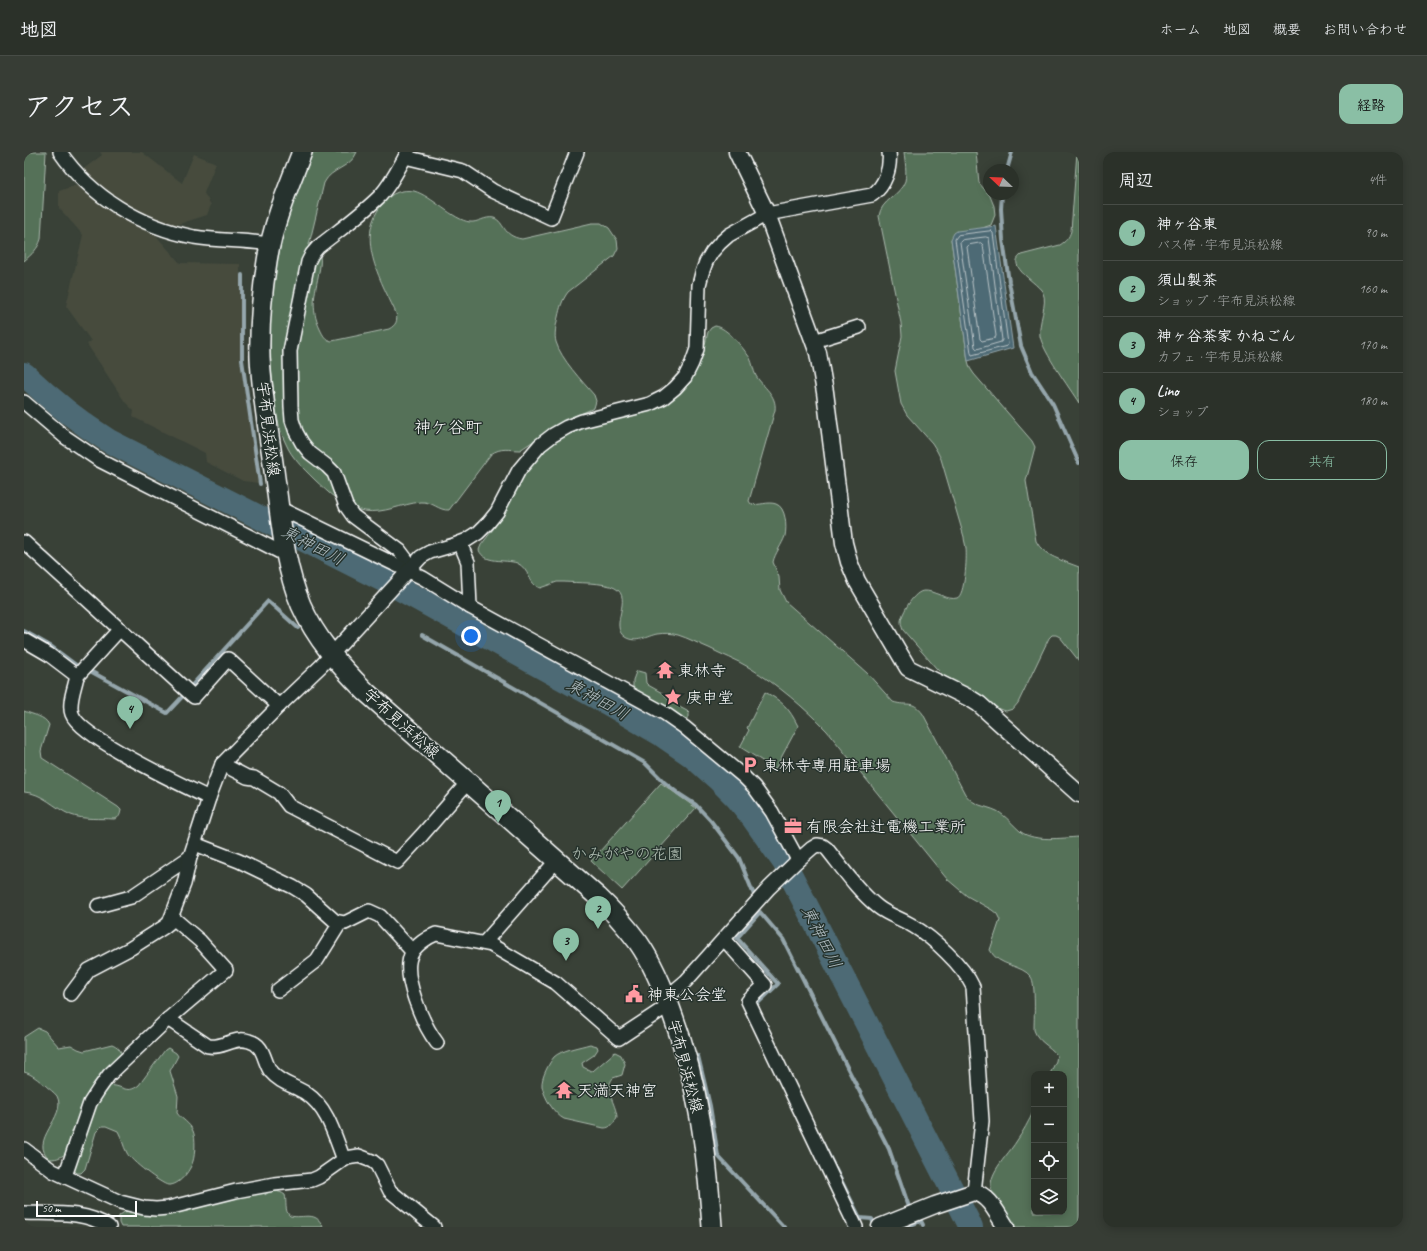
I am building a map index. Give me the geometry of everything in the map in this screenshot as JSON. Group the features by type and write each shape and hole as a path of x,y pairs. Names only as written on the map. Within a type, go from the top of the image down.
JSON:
{"main road":[{"name":"宇布見浜松線","path":"302,152 279,213 270,244 263,290 260,357 279,509 286,552 291,577 301,605 314,631 331,655 366,692 598,897 626,926 649,960 668,1001 687,1059 699,1108 707,1158 712,1227"}],"street":[{"path":"60,152 73,169 99,194 118,208 144,222 172,232 195,237 270,244"},
{"path":"407,572 406,559 400,551 353,516 346,506 334,473 310,453 302,443 292,420 290,351 308,262 318,247 368,207 380,195 391,181 407,155 463,171 493,191 551,218 577,152"},
{"path":"737,152 767,214 814,341 823,372 846,553 857,581 908,668 979,704 1079,794"},
{"path":"71,994 89,970 130,948 169,923 184,884 190,857 209,798 222,764 321,666 384,599 407,572 421,558 430,552 460,543 478,533 496,512 519,470 529,457 553,436 567,427 582,421 650,404 664,397 676,388 689,370 696,349 699,285 706,262 712,252 729,235 767,214 872,195 878,191 886,175 889,165 889,152"},
{"path":"814,341 859,327"},
{"path":"24,402 65,438 98,460 286,552"},
{"path":"279,509 407,572 423,578 470,608 647,704 684,727 754,787 772,812 797,861"},
{"path":"24,542 194,696 228,659 279,706"},
{"path":"460,543 468,562 470,608"},
{"path":"120,629 78,676 71,706 72,715 77,722 98,739 148,768 209,798"},
{"path":"24,640 48,654 78,676"},
{"path":"222,764 247,777 254,778 279,793 289,806 397,862 468,782"},
{"path":"195,844 239,861 293,887 306,895 335,921 340,923 350,921 369,911 380,916 412,952"},
{"path":"437,1043 426,1026 412,991 409,962 415,947 436,934 491,945 556,983 619,1038 668,1001 772,886 797,861 817,845 823,846 828,849 868,898 882,910 912,925 932,940 969,978 973,991 982,1121 972,1192"},
{"path":"98,906 131,897 190,857"},
{"path":"484,943 557,860"},
{"path":"65,1176 86,1114 99,1089 109,1075 168,1019 226,970 200,941 172,917"},
{"path":"278,990 317,960 340,923"},
{"path":"724,940 765,985 748,1001 856,1227"},
{"path":"168,1019 208,1046 222,1046 242,1039 251,1041 258,1046 263,1053 270,1070 277,1078 306,1093 321,1106 344,1160"},
{"path":"24,1149 53,1170 126,1204 156,1209 168,1208 236,1191 274,1184 312,1180 344,1160 353,1156 359,1156 372,1161 377,1165 390,1191 434,1227"},
{"path":"880,1227 972,1192 980,1193 986,1197 1006,1227"},
{"path":"24,1213 86,1217 98,1220 109,1227"}],"shaded area":[{"path":"100,152 142,152 182,183 194,154 216,163 204,193 211,205 207,215 173,226 131,208 102,189 82,170 102,155"},
{"path":"79,184 125,219 153,232 180,263 240,264 240,360 258,483 243,481 206,462 205,453 133,417 134,411 125,402 87,344 91,341 66,306 83,235 59,208 59,191"}],"green space":[{"path":"24,152 46,152 41,239 36,249 24,261"},
{"path":"313,152 357,152 346,165 331,174 324,183 305,261 320,256 314,307 320,329 324,337 328,340 332,341 389,329 396,322 396,313 377,272 370,243 371,229 375,215 384,202 397,192 414,191 428,198 457,217 470,222 494,218 498,220 511,235 522,239 592,223 601,223 609,228 617,240 618,248 614,256 568,292 560,307 557,320 555,336 556,342 562,355 572,370 594,395 596,401 594,408 564,421 520,450 509,449 491,454 449,510 442,509 425,502 371,512 349,507 331,494 302,467 291,454 283,438 277,413 270,353 272,292 279,252 287,222"},
{"path":"904,152 976,152 979,183 983,188 983,200 992,200 995,215 991,225 951,239 968,361 974,374 1032,441 1035,447 1026,481 1036,541 1044,551 1079,567 1079,661 1060,637 1052,635 1049,638 1018,703 1013,709 1006,711 999,709 984,698 943,675 903,630 901,625 902,617 906,608 913,598 920,592 928,591 953,599 960,596 964,584 966,567 966,548 964,537 941,459 932,443 907,415 901,404 895,371 902,336 901,323 879,216 883,206 903,186 906,178"},
{"path":"1077,152 1079,152 1079,403 1051,360 1042,343 1040,336 1040,325 1044,308 1043,293 1024,275 1017,265 1017,260 1021,255 1060,245 1066,241 1069,236 1071,231"},
{"path":"715,326 720,327 730,334 750,358 756,376 774,400 775,410 749,501 751,504 776,504 784,513 786,523 785,536 773,562 779,577 780,590 786,602 867,673 893,702 910,704 919,709 965,794 972,801 997,811 1021,832 1027,835 1049,839 1079,837 1079,1227 1014,1227 992,1192 991,1181 996,1169 1013,1147 1031,1116 1031,1215 1067,1215 1067,1071 1051,1071 1057,1055 1038,1038 1034,1030 1034,986 1031,977 1022,970 999,960 990,950 1000,920 997,914 967,896 947,879 827,731 781,689 740,662 678,635 660,634 637,640 625,637 620,632 619,626 622,598 620,593 615,588 598,584 557,582 540,588 533,584 521,565 512,562 490,559 485,557 479,550 503,515 532,464 539,457 551,446 580,429 657,408 670,401 681,392 694,375 702,357 708,332"},
{"path":"638,671 645,673 646,683 648,685 664,694 670,702 687,711 689,713 689,717 686,719 683,718 633,690 633,680 636,672"},
{"path":"765,692 785,706 792,714 798,726 775,769 740,747 749,730 747,728"},
{"path":"24,711 42,718 49,725 41,751 42,758 118,807 121,810 118,817 114,819 76,817 37,795 24,792"},
{"name":"かみがやの花園","path":"661,783 696,808 622,890 591,861"},
{"path":"38,1028 45,1031 59,1047 71,1045 84,1051 112,1044 119,1048 121,1052 121,1056 68,1151 55,1159 50,1159 44,1152 43,1145 45,1137 57,1112 59,1104 57,1096 35,1077 24,1072 24,1037"},
{"path":"590,1044 597,1046 598,1049 594,1055 582,1063 583,1067 591,1071 594,1070 615,1052 621,1055 625,1064 622,1075 613,1078 610,1083 609,1087 611,1097 617,1117 612,1125 606,1128 560,1117 550,1105 542,1086 546,1071 554,1057 566,1051"},
{"path":"168,1048 178,1056 170,1071 178,1096 177,1113 192,1128 195,1137 194,1158 187,1173 184,1177 172,1185 164,1184 139,1166 129,1156 118,1131 102,1126 96,1132 85,1169 81,1173 77,1173 73,1169 94,1105 107,1086 130,1089 139,1085"},
{"path":"266,1191 265,1195 269,1192 275,1191 285,1195 286,1209 290,1216 313,1217 320,1222 323,1227 121,1227 119,1223 119,1216 124,1212"}],"water":[{"path":"996,226 1013,348 968,361 951,239 957,231"}],"waterway":[{"path":"1009,164 1012,152"},
{"path":"1002,200 1003,240 1021,346 1032,372 1053,404 1079,463"},
{"path":"242,275 242,360 260,484"},
{"name":"東神田川","path":"24,374 65,410 109,441 391,584 607,703 662,735 691,755 718,779 737,798 753,818 784,862 971,1227"},
{"path":"246,511 250,504"},
{"path":"193,684 268,601 298,628"},
{"path":"24,631 52,647 76,665"},
{"path":"422,635 645,763 664,782 696,805 711,821 739,858 754,895"},
{"path":"90,671 167,713 183,696"},
{"path":"758,1008 756,1005 778,984 737,938 760,912 783,939 889,1149 909,1207"},
{"path":"698,1056 710,1106 718,1156 784,1227"},
{"path":"822,1142 860,1218 872,1219 873,1222"},
{"path":"906,1227 921,1221 923,1225"}],"place":[{"name":"東林寺","path":"665,670"},
{"name":"庚申堂","path":"673,697"},
{"name":"Lino","path":"130,729"},
{"name":"東林寺専用駐車場","path":"750,765"},
{"name":"神ヶ谷東","path":"498,823"},
{"name":"有限会社辻電機工業所","path":"793,826"},
{"name":"須山製茶","path":"598,929"},
{"name":"神ヶ谷茶家 かねごん","path":"566,961"},
{"name":"神東公会堂","path":"634,994"},
{"name":"天満天神宮","path":"564,1090"}],"district":[{"name":"神ケ谷町","path":"448,427"}]}
